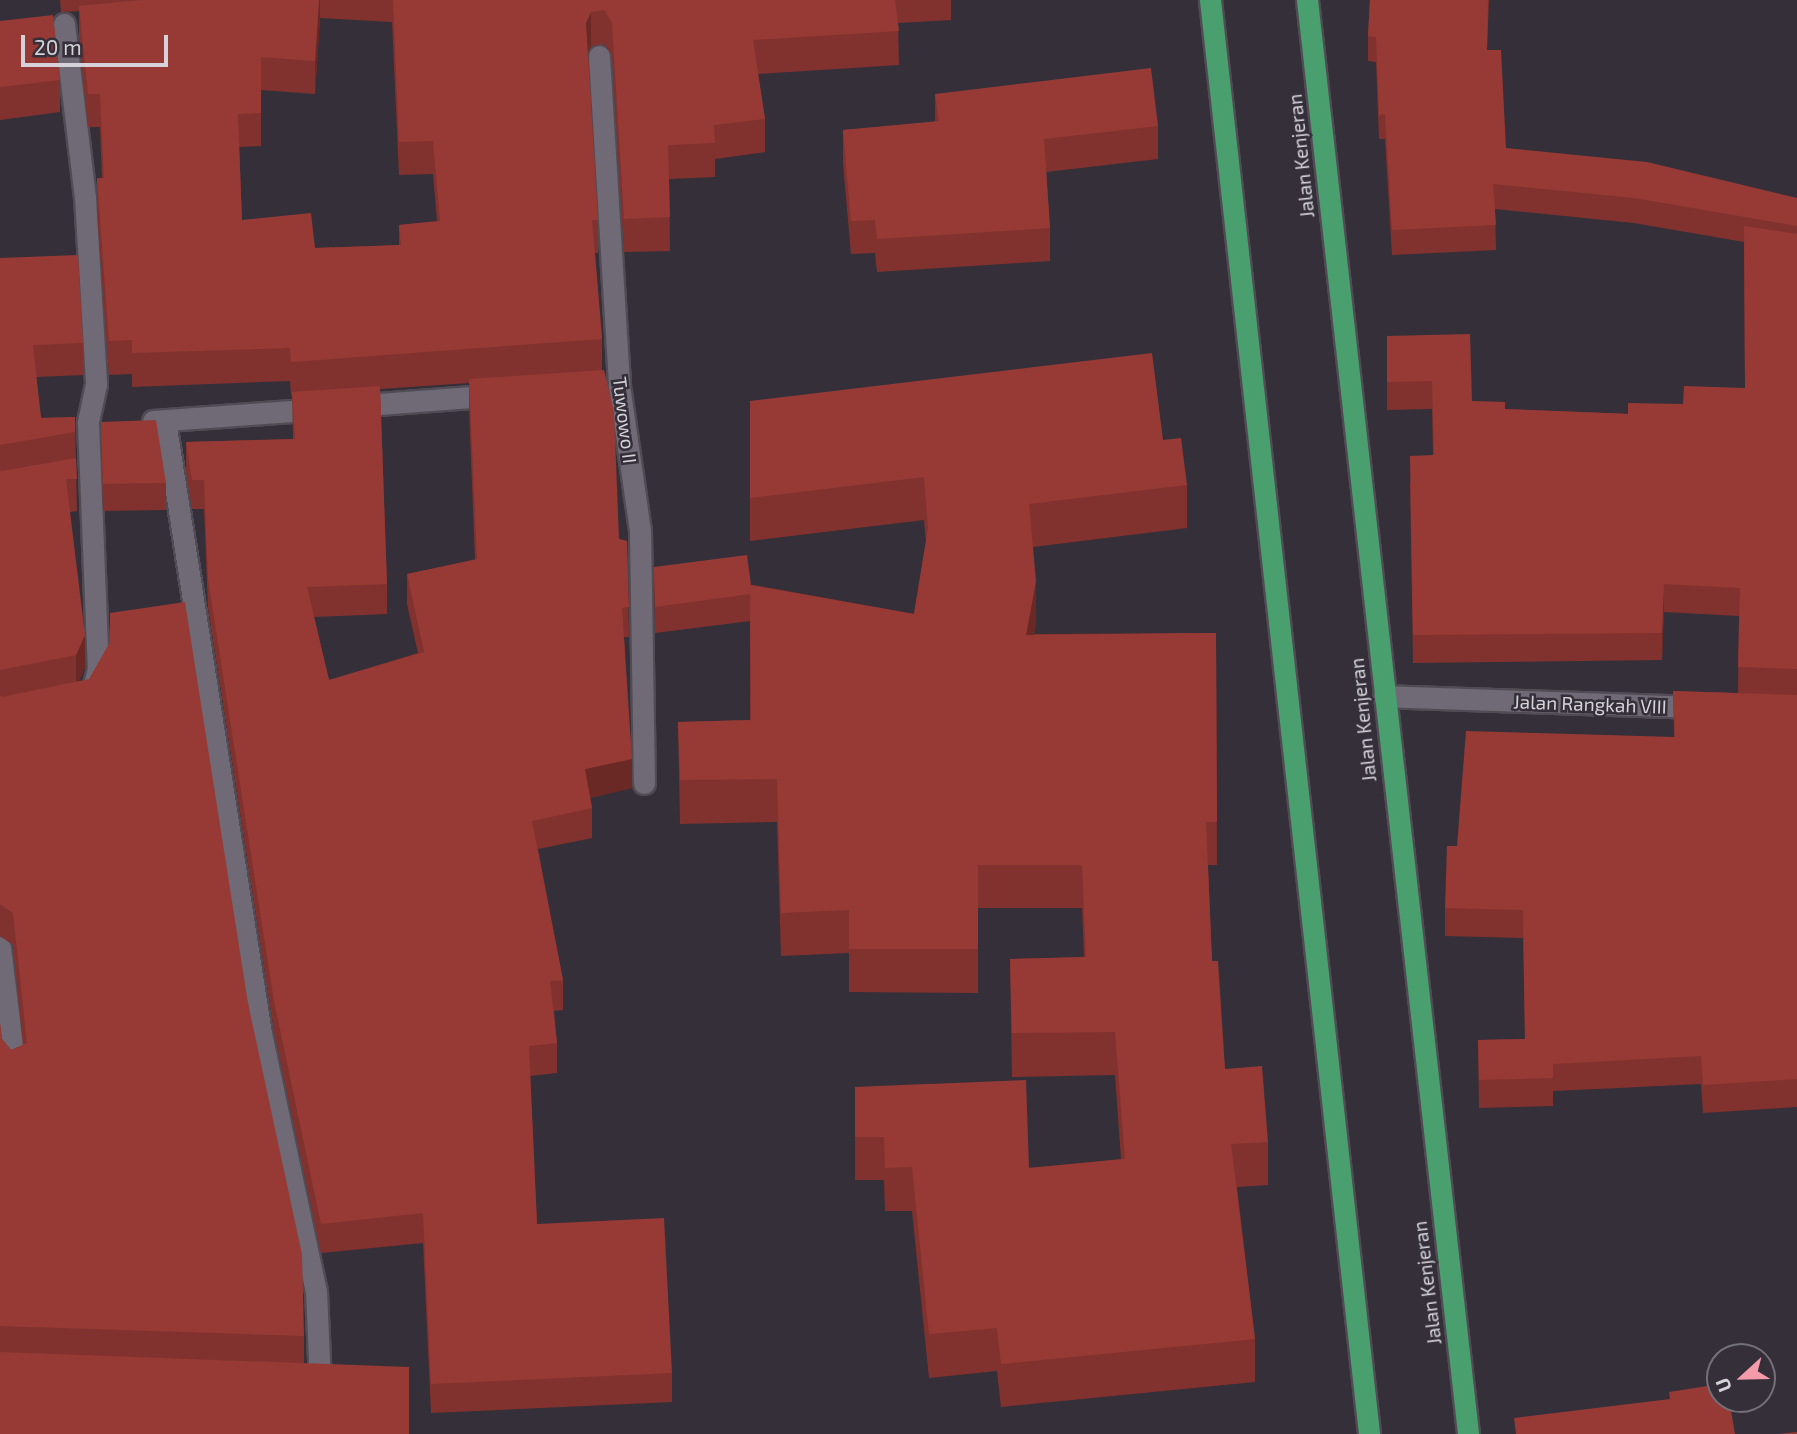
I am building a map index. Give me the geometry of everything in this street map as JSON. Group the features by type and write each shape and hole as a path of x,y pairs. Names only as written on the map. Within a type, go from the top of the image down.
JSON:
{"highway":[{"path":"1210,0 1369,1434"},
{"name":"Jalan Kenjeran","path":"1307,0 1468,1434"}],"street":[{"path":"38,28 91,23"},
{"path":"64,24 93,305 96,384 88,423 88,475 98,669 92,692 72,703"},
{"name":"Tuwowo II","path":"599,56 619,386 640,531 644,783"},
{"path":"592,388 619,386"},
{"path":"88,423 165,421 523,393"},
{"path":"165,421 261,1033 316,1291 320,1382 292,1381"},
{"path":"63,480 88,475"},
{"name":"Jalan Rangkah VIII","path":"1384,696 1728,708"},
{"path":"0,947 15,1069"}],"building":[{"path":"141,0 319,0 315,61 261,57 261,113 238,114 242,220 311,213 315,248 401,245 399,225 440,221 433,141 399,142 393,0 895,0 899,31 753,40 765,119 714,125 715,143 668,145 670,217 624,219 612,22 604,10 591,12 586,23 598,220 592,220 602,339 291,362 290,348 132,353 132,340 109,341 97,178 104,178 100,94 88,94 79,6"},
{"path":"1370,0 1488,0 1487,50 1501,50 1506,148 1647,162 1797,198 1797,226 1634,198 1493,184 1496,225 1392,230 1385,114 1379,115 1376,37 1368,36"},
{"path":"53,15 60,80 0,87 0,21"},
{"path":"1151,68 1158,126 1044,139 1050,228 877,239 875,220 851,221 843,130 939,121 935,94"},
{"path":"1744,226 1797,234 1797,669 1738,667 1740,588 1664,584 1662,633 1413,635 1410,456 1434,455 1432,381 1387,382 1387,336 1470,334 1472,401 1505,402 1505,409 1628,414 1628,403 1683,404 1684,386 1745,388"},
{"path":"78,255 83,343 33,345 41,418 75,417 75,432 0,445 0,258"},
{"path":"1152,353 1163,440 1181,438 1187,485 1029,504 1036,581 1026,635 1216,633 1217,822 1206,822 1212,961 1218,961 1225,1069 1262,1066 1268,1142 1231,1144 1255,1339 1001,1364 997,1328 929,1334 912,1167 885,1168 884,1137 855,1137 855,1087 1026,1080 1029,1168 1125,1159 1115,1032 1012,1033 1010,959 1086,957 1082,865 978,865 978,949 849,949 849,910 781,913 777,779 680,780 678,722 751,720 750,585 914,614 928,528 924,477 750,498 750,401"},
{"path":"604,370 614,411 619,539 627,541 629,607 622,608 632,759 585,769 592,808 532,821 563,980 550,981 557,1043 529,1046 537,1224 664,1218 672,1373 431,1384 423,1213 321,1224 274,1001 208,579 204,480 192,480 186,442 295,439 292,392 380,386 387,584 307,587 329,680 424,652 407,574 477,559 469,379"},
{"path":"156,420 166,483 103,484 101,422"},
{"path":"76,458 77,479 66,479 85,635 76,655 0,670 0,470"},
{"path":"747,555 750,594 655,607 654,567"},
{"path":"185,602 248,1003 302,1254 304,1336 0,1326 0,1023 2,1039 11,1050 27,1043 13,913 0,904 0,695 2,697 89,679 110,642 110,613"},
{"path":"1673,691 1797,695 1797,1079 1703,1085 1701,1056 1553,1064 1553,1078 1479,1080 1478,1040 1525,1039 1523,910 1445,908 1447,846 1457,846 1466,731 1675,737"},
{"path":"0,1352 409,1367 409,1434 0,1434"},
{"path":"1706,1386 1706,1413 1731,1413 1735,1434 1516,1434 1514,1418 1670,1399 1669,1392"}]}
